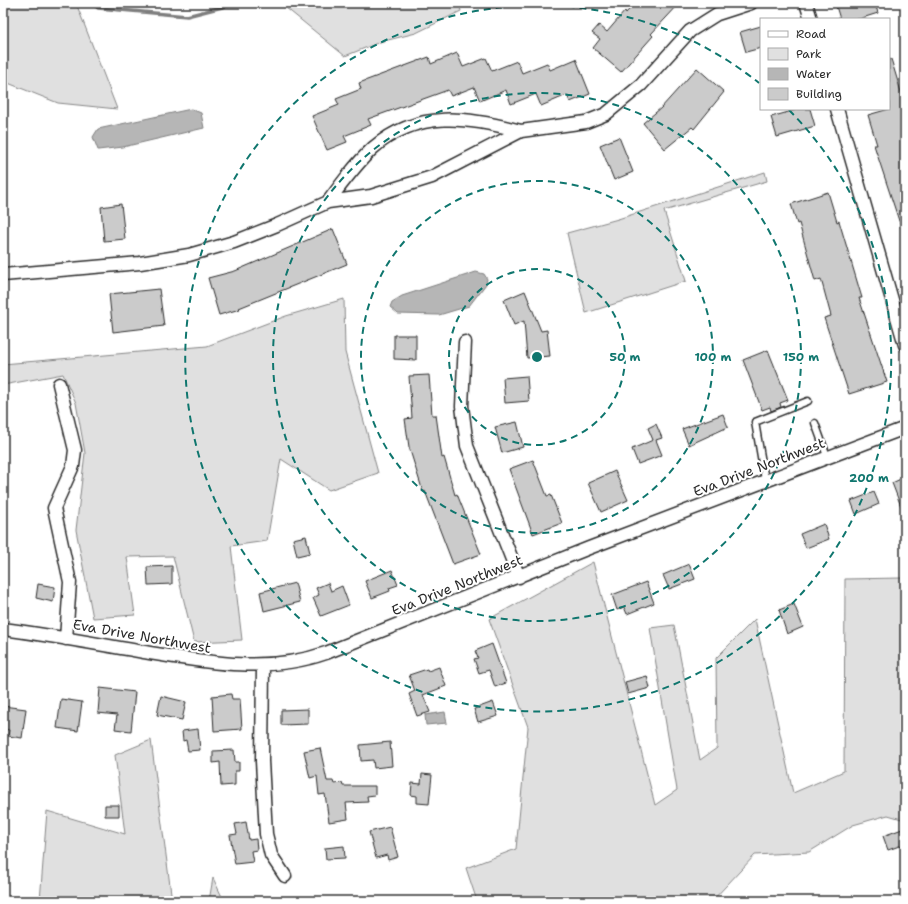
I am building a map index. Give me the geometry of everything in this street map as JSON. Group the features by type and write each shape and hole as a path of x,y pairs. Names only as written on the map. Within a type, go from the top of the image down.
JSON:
{"street":[{"path":"3,275 140,263 189,255 234,242 328,202 371,196 432,177 521,131 586,122 606,114 641,85 690,30 717,14 752,3"},
{"path":"806,3 810,18"},
{"path":"837,110 905,345"},
{"path":"328,202 350,172 373,148 390,136 409,127 429,121 458,118 493,123 521,131"},
{"path":"465,342 462,406 468,446 519,577"},
{"path":"59,384 75,450 73,466 54,508 70,582 66,639"},
{"name":"Eva Drive Northwest","path":"3,629 217,664 263,665 290,662 320,655 765,480 905,428"},
{"path":"263,665 262,762 266,834 271,855 285,876"}],"lane":[{"path":"765,480 755,422 808,401"},
{"path":"815,423 827,456"}],"green space":[{"path":"10,3 76,3 117,109 58,103 3,81 3,5"},
{"path":"280,3 459,3 461,11 416,33 380,42 345,56"},
{"path":"765,172 767,181 664,211 686,281 586,313 567,233 618,219"},
{"path":"344,299 345,352 378,473 329,490 281,459 267,541 231,546 242,640 194,642 173,556 127,557 135,615 93,618 76,530 85,453 76,403 63,374 3,385 3,364 207,346 286,316"},
{"path":"593,562 655,805 677,790 650,628 674,625 700,760 717,748 716,658 755,619 793,793 844,771 845,579 902,578 905,589 905,820 888,815 853,825 809,852 755,855 712,901 600,901 584,897 557,901 477,901 466,868 516,849 528,727 489,619"},
{"path":"151,740 172,901 40,901 47,811 125,834 115,755"},
{"path":"213,878 224,901 209,901"}],"water":[{"path":"191,109 201,113 204,128 123,147 98,150 93,137 98,129"},
{"path":"476,272 484,274 487,279 486,284 469,306 439,315 398,314 390,307 392,302 402,296"},
{"path":"445,712 447,723 426,725 425,715"}],"building":[{"path":"635,3 680,3 651,34 653,36 621,72 593,48 600,39 592,33 599,25 607,32 625,11 626,13"},
{"path":"835,3 875,3 878,13 862,18 840,18"},
{"path":"760,26 760,48 746,52 740,32"},
{"path":"457,53 463,67 486,58 492,71 517,61 522,73 547,63 550,70 576,59 590,94 570,102 567,95 541,106 536,94 511,104 506,90 480,101 474,87 451,96 448,90 368,119 371,125 344,136 347,142 327,150 312,116 339,105 336,99 361,89 359,83 429,57 431,64"},
{"path":"890,60 905,105 905,233 903,233 874,145 877,145 868,115 890,110"},
{"path":"697,68 724,92 694,129 692,127 665,149 643,123 661,108"},
{"path":"796,110 810,110 815,126 777,137 771,117"},
{"path":"619,137 633,172 614,180 600,145"},
{"path":"828,192 837,222 839,221 862,298 859,298 887,382 849,394 824,318 831,316 821,279 815,281 799,223 797,224 791,204"},
{"path":"121,204 125,239 104,241 101,207"},
{"path":"333,229 347,264 239,308 240,309 219,315 208,278 235,271"},
{"path":"159,289 164,326 113,332 109,294"},
{"path":"525,291 541,331 547,330 550,356 527,358 524,321 514,325 504,300"},
{"path":"394,335 416,335 416,360 394,359"},
{"path":"768,350 788,400 780,403 781,407 771,411 770,407 762,410 743,360"},
{"path":"429,375 432,415 436,415 442,458 444,457 455,495 457,494 481,554 453,564 425,491 423,492 409,447 405,419 412,418 409,376"},
{"path":"527,376 529,401 505,403 503,378"},
{"path":"723,414 728,427 689,445 682,429"},
{"path":"517,422 523,447 502,453 495,427"},
{"path":"656,424 662,438 656,440 662,455 638,464 632,449 653,440 648,428"},
{"path":"533,460 547,496 551,495 562,523 533,534 509,469"},
{"path":"615,471 628,500 601,512 588,483"},
{"path":"905,477 905,514 904,514 892,483"},
{"path":"874,492 879,504 856,514 851,501"},
{"path":"824,524 829,539 806,548 800,534"},
{"path":"306,536 310,553 297,556 293,539"},
{"path":"689,564 695,579 669,589 663,575"},
{"path":"172,566 172,584 148,585 147,567"},
{"path":"392,570 398,585 389,588 390,591 372,598 365,581"},
{"path":"646,582 654,603 627,614 624,607 617,610 612,595"},
{"path":"295,583 300,602 264,611 260,592"},
{"path":"328,583 331,591 342,586 349,605 321,616 313,598 319,595 316,588"},
{"path":"38,584 55,587 53,602 36,598"},
{"path":"794,604 803,627 787,634 779,610"},
{"path":"492,644 506,683 495,687 489,670 479,673 474,659 478,658 475,651"},
{"path":"439,667 446,686 423,695 430,712 417,716 409,694 415,691 409,675"},
{"path":"647,676 650,688 628,694 625,682"},
{"path":"100,688 135,692 131,731 115,729 117,715 98,713"},
{"path":"231,694 232,699 240,699 242,729 214,731 212,696"},
{"path":"161,696 186,702 182,720 157,715"},
{"path":"61,699 82,702 78,731 57,728"},
{"path":"493,702 498,716 478,722 474,709"},
{"path":"3,706 26,709 22,738 8,736 9,730 3,729"},
{"path":"308,709 308,724 281,725 281,710"},
{"path":"198,729 200,750 188,751 186,740 183,741 182,731"},
{"path":"390,742 392,766 374,768 373,760 361,761 360,745"},
{"path":"320,748 327,781 333,781 334,784 342,783 343,786 375,786 375,795 367,796 368,802 346,803 348,819 329,822 325,794 319,795 317,776 310,778 304,751"},
{"path":"234,750 235,762 239,762 239,771 235,771 235,785 221,786 220,762 213,763 213,751"},
{"path":"422,774 432,775 429,804 417,803 417,796 411,795 412,783 421,784"},
{"path":"105,805 119,805 119,816 105,816"},
{"path":"246,822 249,840 256,839 257,850 251,851 253,862 235,864 230,835 237,834 235,824"},
{"path":"390,827 398,857 388,860 387,855 376,858 369,832"},
{"path":"905,828 905,844 888,850 883,836"},
{"path":"344,846 345,858 326,859 325,848"}],"waterway":[{"path":"92,3 98,8 187,16 238,3"}]}
